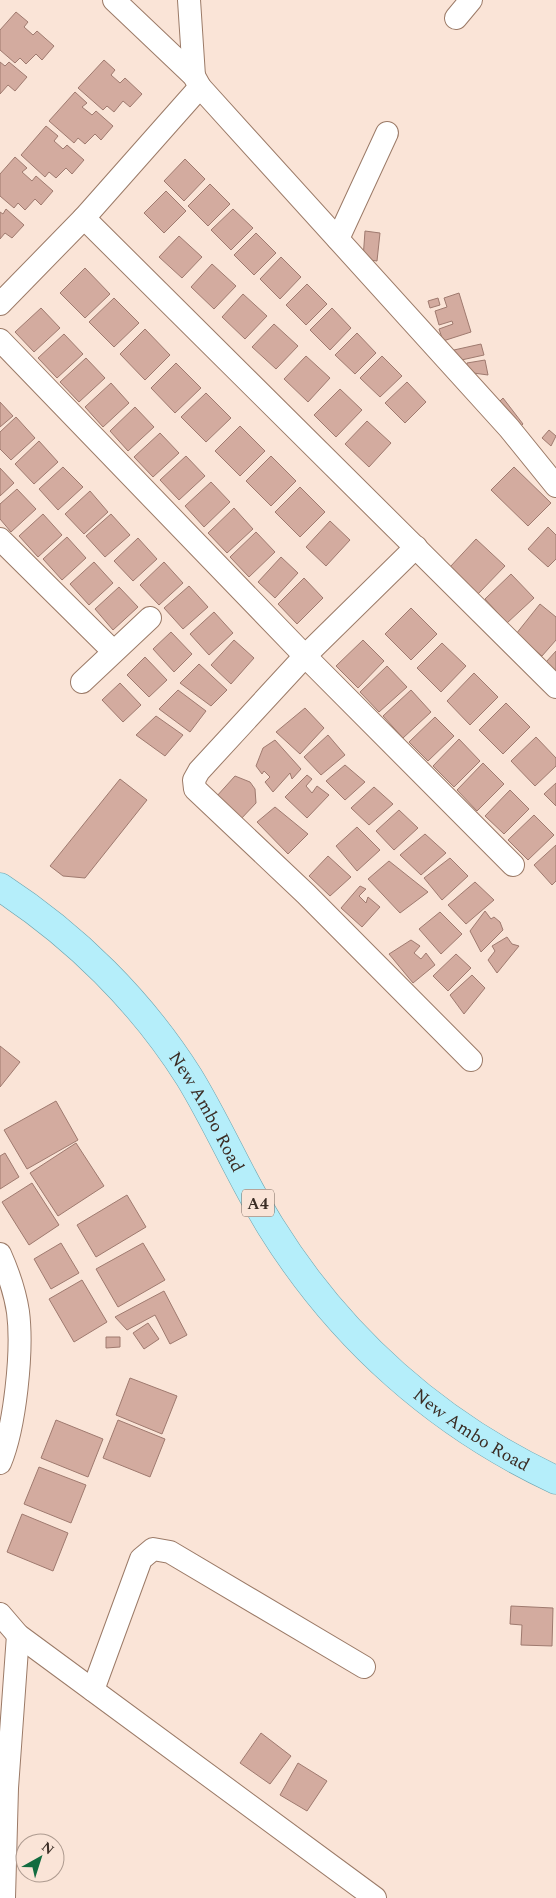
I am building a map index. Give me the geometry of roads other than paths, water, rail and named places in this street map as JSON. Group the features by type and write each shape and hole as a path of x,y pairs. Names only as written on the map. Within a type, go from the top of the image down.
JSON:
{"main road":[{"name":"New Ambo Road","path":"0,887 64,934 108,975 151,1023 188,1077 270,1226 305,1277 365,1347 384,1367 437,1411 493,1448 556,1480"}],"street":[{"path":"114,0 197,82 509,428 556,486"},
{"path":"0,304 84,218 197,82 189,0"},
{"path":"456,18 471,0"},
{"path":"338,240 387,133"},
{"path":"84,218 556,687"},
{"path":"0,340 305,656 513,865"},
{"path":"0,539 114,651"},
{"path":"416,547 305,656 199,771 194,780 195,789 306,894 471,1060"},
{"path":"82,682 150,618"},
{"path":"0,1254 8,1274 18,1313 9,1356 8,1443 0,1463"},
{"path":"94,1690 142,1560 153,1549 170,1552 364,1668"},
{"path":"0,1614 18,1635 375,1898"},
{"path":"4,1898 4,1788 18,1635"}]}
